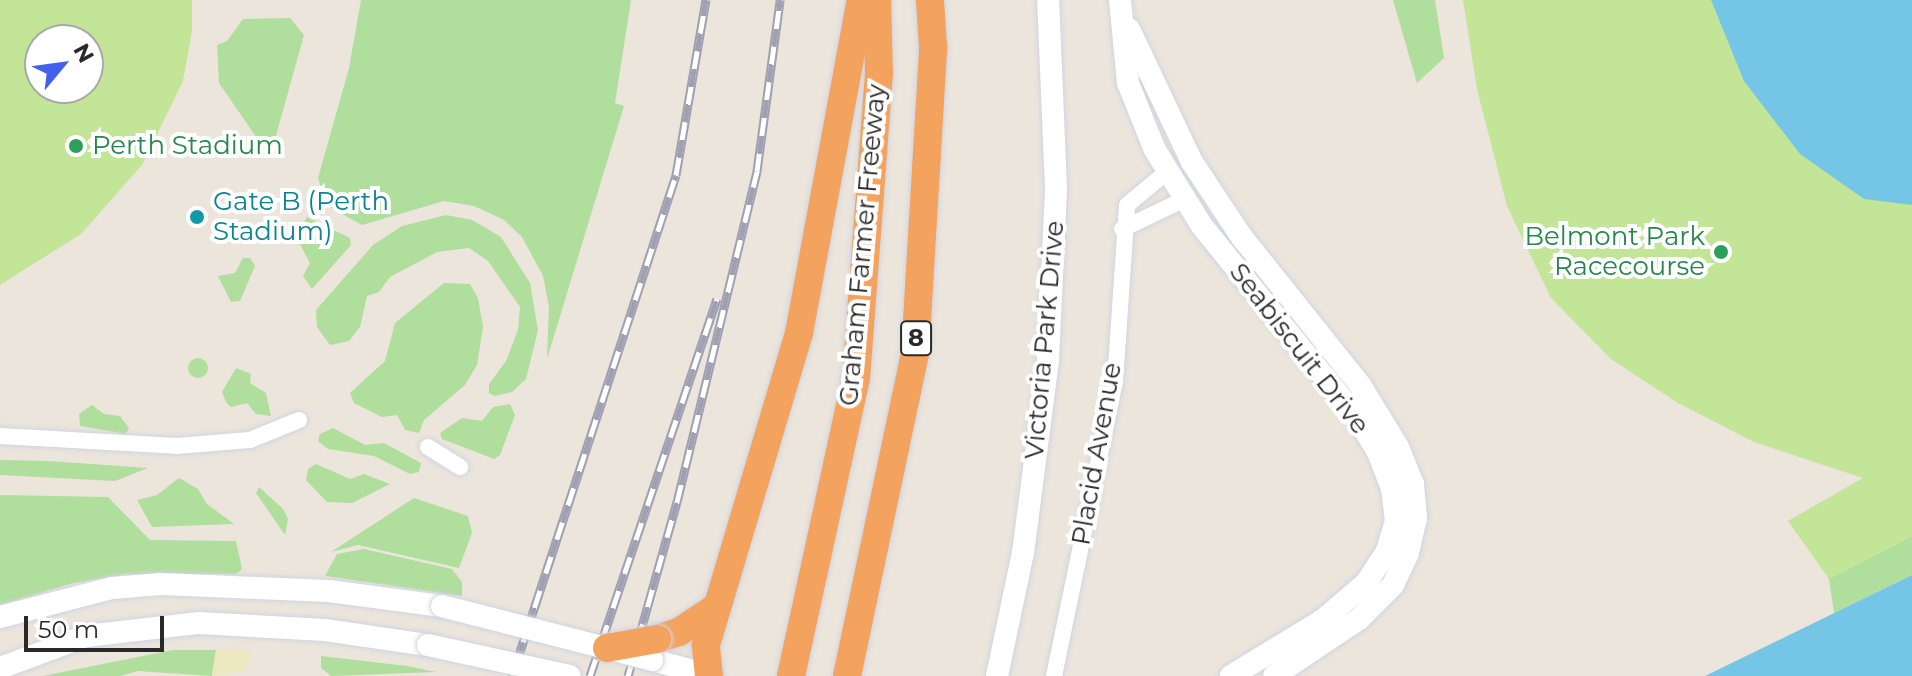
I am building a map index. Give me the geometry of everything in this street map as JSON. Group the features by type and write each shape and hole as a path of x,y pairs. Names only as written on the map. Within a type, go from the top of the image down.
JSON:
{"highway":[{"path":"710,676 706,645 715,608 799,333 861,0"},
{"name":"Graham Farmer Freeway","path":"791,676 856,379 879,74 877,0"},
{"name":"Graham Farmer Freeway","path":"847,676 915,354 933,47 930,0"},
{"path":"607,648 654,650 715,608"}],"street":[{"name":"Victoria Park Drive","path":"997,676 1023,553 1048,360 1056,188 1048,0"},
{"name":"Seabiscuit Drive","path":"1121,7 1128,83 1168,171 1185,199 1356,416 1378,452 1392,489 1396,521 1387,551 1366,583 1323,620 1231,676"},
{"name":"Seabiscuit Drive","path":"1121,7 1192,162 1241,236 1360,385 1398,447 1413,484 1416,518 1408,553 1393,585 1359,619 1274,676"},
{"path":"1122,229 1127,205 1168,171"},
{"path":"1122,229 1185,199"},
{"name":"Placid Avenue","path":"1054,676 1115,382 1122,229"},
{"path":"0,436 177,446 250,440 299,420"},
{"path":"428,447 460,467"},
{"path":"0,617 112,588 232,585 329,591 442,606 607,648"},
{"path":"0,668 86,636 135,627 229,623 325,630 428,645 570,676"},
{"path":"654,650 710,676"}],"green space":[{"name":"Perth Stadium","path":"0,0 192,0 192,31 183,81 142,165 81,234 0,285"},
{"path":"361,0 631,0 615,103 624,106 547,359 549,307 543,276 522,237 504,220 474,206 444,201 362,225 326,205 318,178 349,68"},
{"path":"1393,0 1435,0 1444,58 1417,83"},
{"name":"Belmont Park Racecourse","path":"1463,0 1912,0 1912,536 1829,579 1788,521 1863,478 1754,442 1678,403 1611,359 1551,298 1507,206 1477,89"},
{"path":"290,18 304,35 270,157 219,83 217,45 227,41 243,19"},
{"path":"446,215 472,220 501,237 530,283 538,330 526,379 512,392 495,396 489,393 489,384 506,361 518,330 520,307 488,261 469,248 437,252 390,277 379,292 367,296 360,327 349,341 330,345 317,327 316,310 373,245 402,226"},
{"path":"307,217 350,238 351,245 312,289 303,276 310,263 296,237"},
{"path":"243,258 250,258 255,266 240,301 231,302 218,276 235,273"},
{"path":"444,283 470,284 478,298 483,327 477,365 465,385 424,420 419,433 405,430 397,415 382,417 354,403 350,393 385,361 395,323"},
{"path":"194,358 202,358 208,368 202,378 194,378 188,372 188,364"},
{"path":"236,368 251,374 250,383 266,393 271,416 256,414 247,403 231,407 226,402 222,392"},
{"path":"510,404 515,415 500,455 494,459 442,439 440,433 462,418 482,421 493,407"},
{"path":"92,405 104,414 120,416 129,428 126,434 80,426 79,414"},
{"path":"333,428 365,445 384,443 421,463 419,472 410,474 374,456 328,449 318,441 320,434"},
{"path":"0,460 148,468 115,481 0,475"},
{"path":"316,464 350,479 364,474 390,484 352,503 327,502 306,480 308,469"},
{"path":"179,478 198,489 207,504 234,524 152,527 137,500 157,495"},
{"path":"259,487 283,509 288,519 285,535 256,493"},
{"path":"0,495 108,497 150,540 236,541 242,569 236,574 126,574 70,584 0,605"},
{"path":"414,498 468,516 472,533 459,568 358,545 331,552"},
{"path":"1912,536 1912,575 1834,613 1829,579"},
{"path":"364,549 452,569 462,582 462,596 325,576 337,554"},
{"path":"173,650 216,650 212,676 138,671 120,676 43,676"},
{"path":"321,656 436,672 331,676 321,668"}],"sand":[{"path":"216,650 252,651 245,671 212,676"}],"water":[{"path":"1711,0 1912,0 1912,205 1864,199 1800,154 1744,81"},
{"path":"1912,575 1912,676 1705,676"}],"railway":[{"path":"512,676 676,175 706,0"},
{"path":"628,676 677,502 757,171 780,0"},
{"path":"590,676 717,299"}],"place":[{"name":"Perth Stadium","path":"76,146"},
{"name":"Gate B (Perth Stadium)","path":"197,217"},
{"name":"Belmont Park Racecourse","path":"1721,252"}]}
